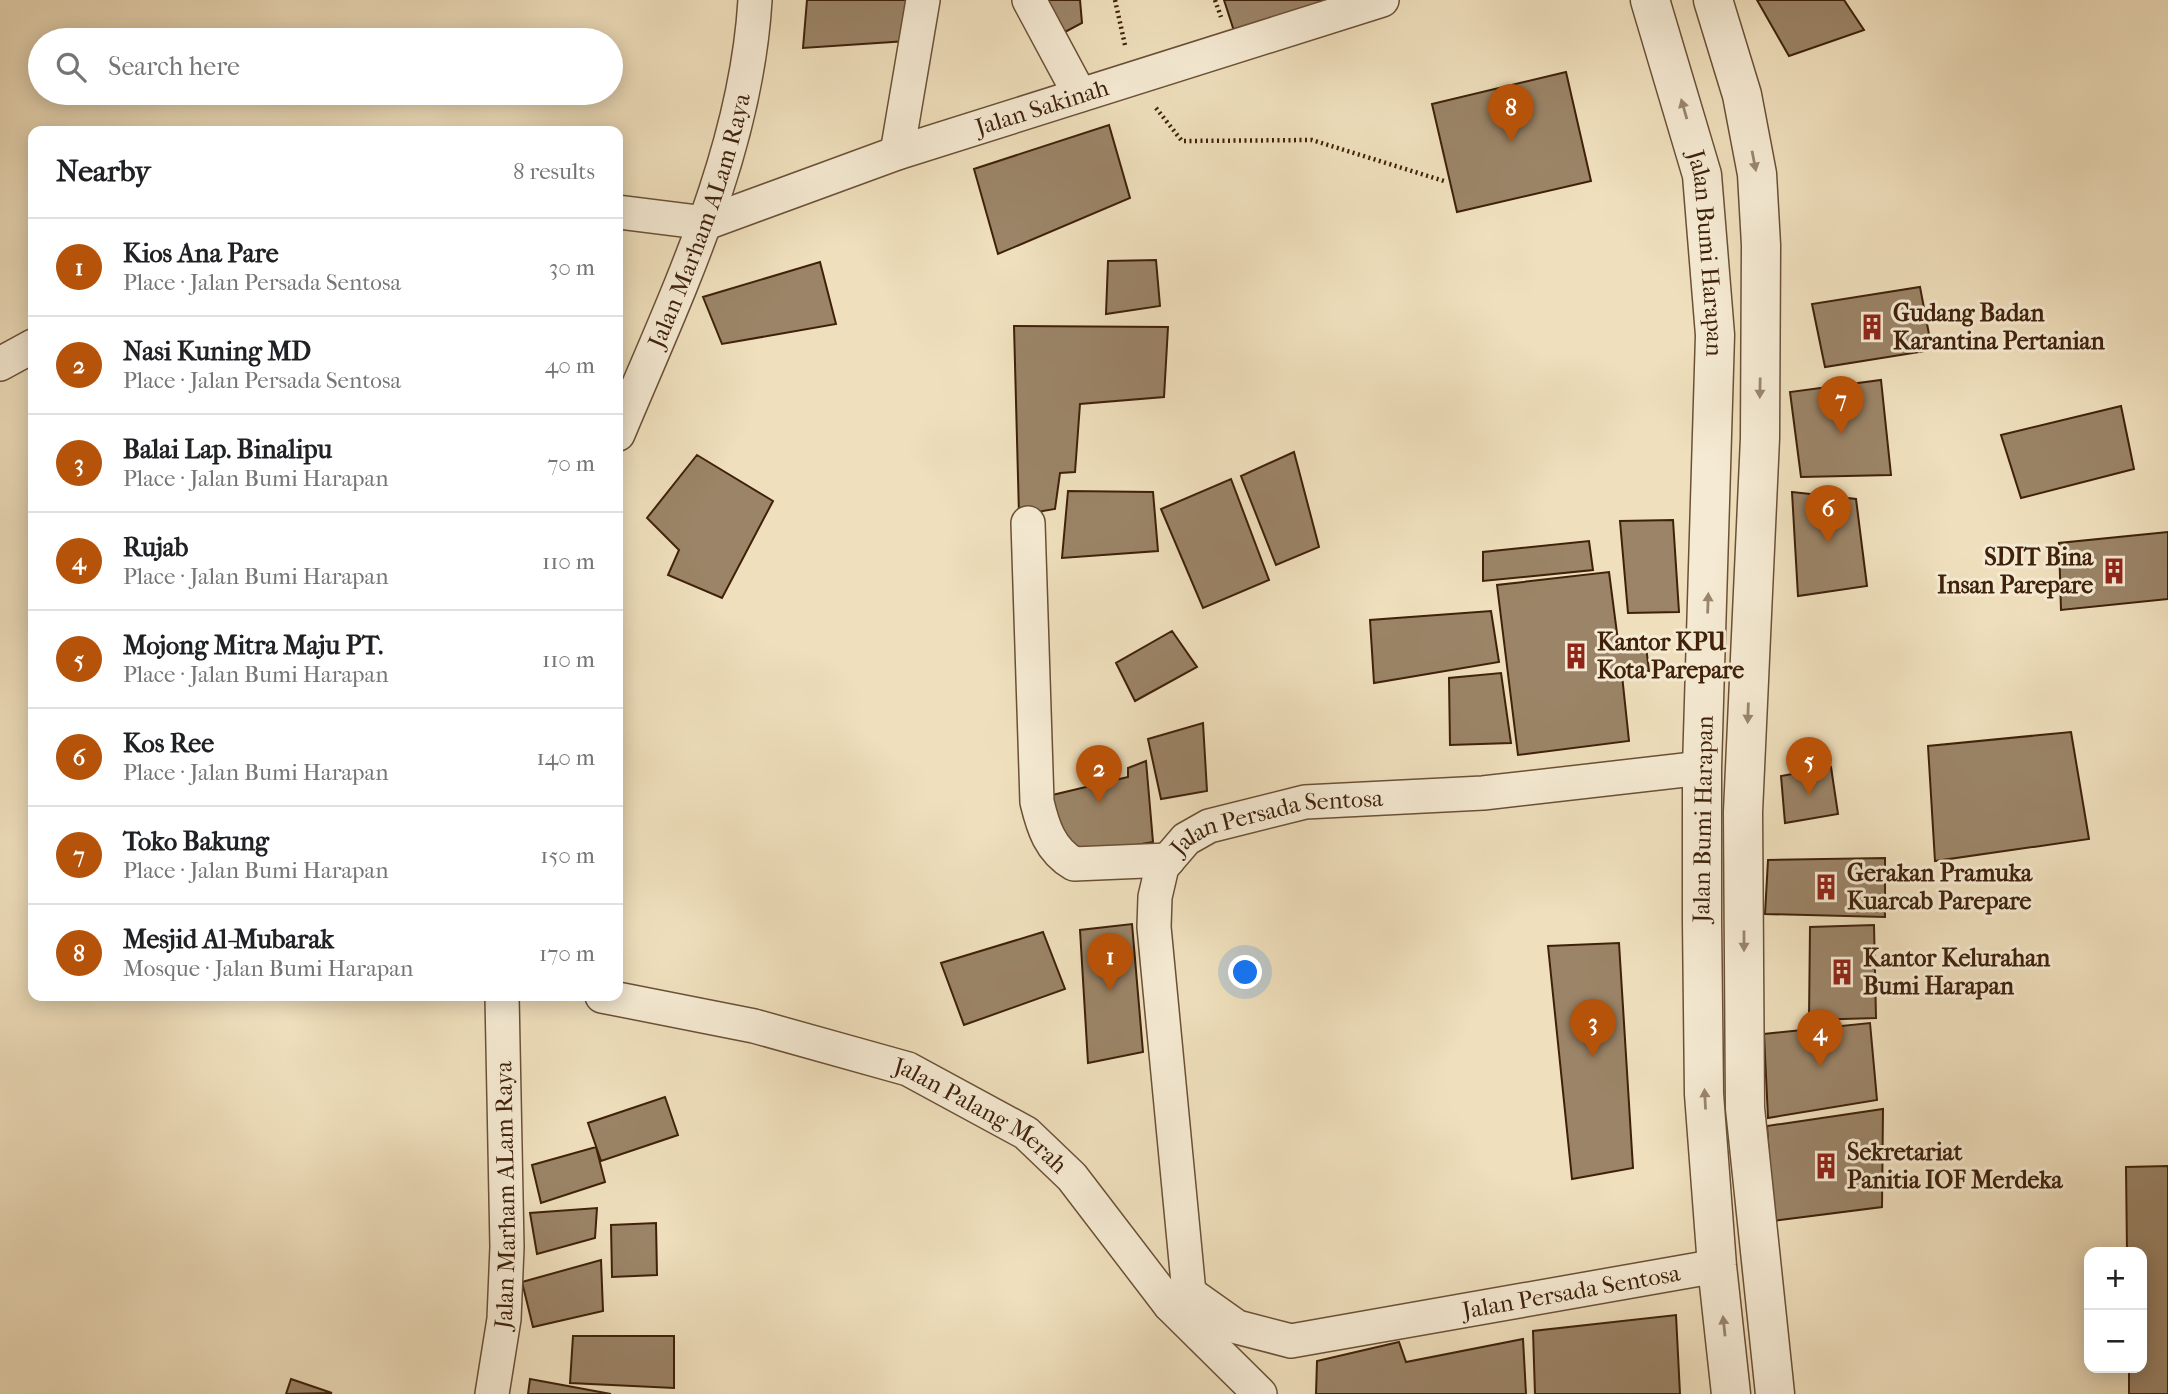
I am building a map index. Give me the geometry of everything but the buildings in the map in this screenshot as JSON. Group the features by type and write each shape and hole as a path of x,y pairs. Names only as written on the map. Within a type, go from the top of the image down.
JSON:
{"street":[{"name":"Jalan Marham ALam Raya","path":"623,422 706,223 743,88 753,34 755,0"},
{"path":"897,153 923,0"},
{"path":"1029,0 1080,95"},
{"name":"Jalan Sakinah","path":"706,223 897,153 1382,0"},
{"name":"Jalan Bumi Harapan","path":"1650,0 1702,175 1715,335 1702,768 1704,1094 1717,1266 1731,1394"},
{"name":"Jalan Bumi Harapan","path":"1713,0 1742,95 1756,174 1762,245 1760,438 1743,812 1745,1095 1775,1394"},
{"path":"623,213 706,223"},
{"path":"0,365 28,349"},
{"path":"1028,523 1037,802 1044,827 1054,847 1074,864 1168,860"},
{"name":"Jalan Persada Sentosa","path":"1702,768 1483,793 1305,802 1209,826 1186,839 1162,867 1155,897 1154,927 1179,1299 1237,1327 1291,1341 1717,1266"},
{"name":"Jalan Palang Merah","path":"623,1000 754,1026 908,1069 1026,1133 1072,1177 1260,1394"},
{"name":"Jalan Marham ALam Raya","path":"492,1394 505,1319 507,1247 502,1001"}],"path":[{"path":"1115,0 1132,79 1182,141 1312,140 1444,181"}],"place":[{"name":"Mesjid Al-Mubarak","path":"1511,142"},
{"name":"Gudang Badan Karantina Pertanian","path":"1872,327"},
{"name":"Toko Bakung","path":"1841,434"},
{"name":"Kos Ree","path":"1828,543"},
{"name":"SDIT Bina Insan Parepare","path":"2114,571"},
{"name":"Kantor KPU Kota Parepare","path":"1576,656"},
{"name":"Mojong Mitra Maju PT.","path":"1809,795"},
{"name":"Nasi Kuning MD","path":"1099,803"},
{"name":"Gerakan Pramuka Kuarcab Parepare","path":"1826,887"},
{"name":"Kantor Kelurahan Bumi Harapan","path":"1842,972"},
{"name":"Kios Ana Pare","path":"1110,991"},
{"name":"Balai Lap. Binalipu","path":"1593,1057"},
{"name":"Rujab","path":"1820,1067"},
{"name":"Sekretariat Panitia IOF Merdeka","path":"1826,1166"}]}
